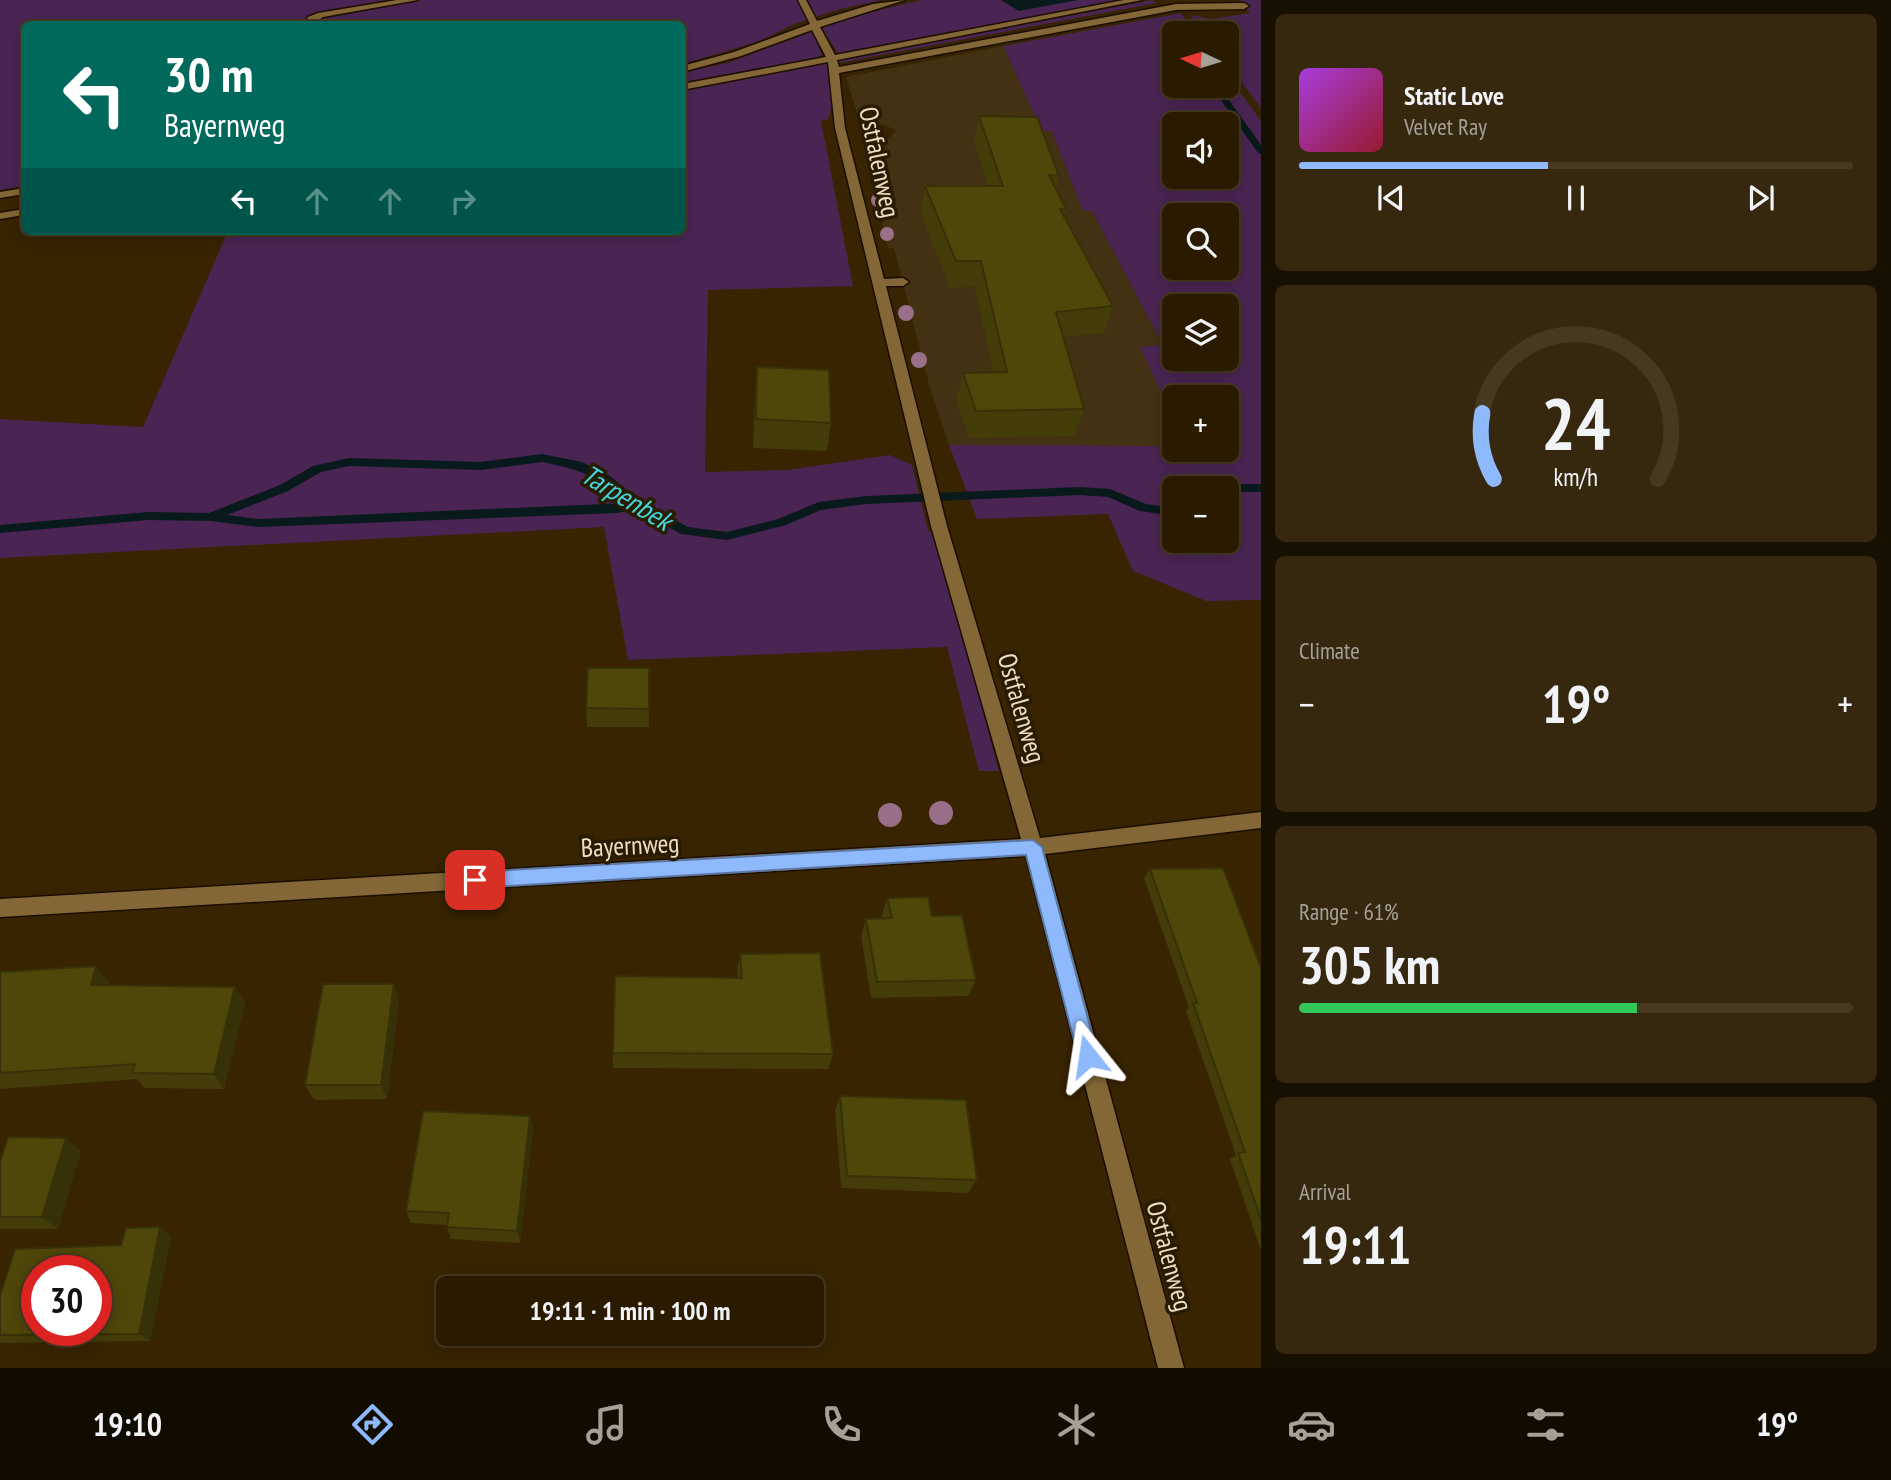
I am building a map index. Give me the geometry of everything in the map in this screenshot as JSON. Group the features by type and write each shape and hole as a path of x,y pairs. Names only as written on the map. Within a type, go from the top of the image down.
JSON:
{"street":[{"path":"311,21 321,15 414,0"},
{"path":"802,0 833,63"},
{"path":"686,68 723,60 814,24 901,0"},
{"path":"833,63 1138,0"},
{"path":"686,85 1176,7 1244,6"},
{"name":"Ostfalenweg","path":"833,63 840,128 939,526 1033,847 1171,1368"},
{"path":"0,195 21,192"},
{"path":"0,216 21,212"},
{"path":"879,283 903,282"},
{"name":"Bayernweg","path":"0,908 1033,847 1261,820"}],"shaded area":[{"path":"0,0 882,0 840,9 792,25 760,41 686,63 686,21 21,21 21,186 0,190"},
{"path":"921,0 1130,0 839,55 822,28 843,19"},
{"path":"1001,0 1078,0 1019,11"},
{"path":"1152,0 1157,3 839,63 838,60"},
{"path":"1240,0 1261,0 1261,108 1239,79 1239,21 1195,21 1190,15 1211,19 1250,13"},
{"path":"1181,13 1187,21 1162,21 1162,98 1239,98 1239,91 1261,121 1261,600 1206,601 1133,571 1108,514 977,519 949,445 1162,446 1162,462 1239,462 1239,385 1162,385 1162,394 1140,347 1162,345 1162,371 1239,371 1239,294 1162,294 1162,343 1092,211 1083,211 1052,131 1042,131 1003,46"},
{"path":"808,32 813,32 822,55 686,84 686,71 728,63"},
{"path":"1003,46 1042,131 1052,131 1083,211 1092,211 1162,343 1141,347 1162,393 1162,446 949,445 930,388 894,248 888,248 872,180 888,180 886,170 870,170 864,144 890,137 896,130 884,125 860,123 846,77"},
{"path":"829,62 832,105 828,120 821,121 853,286 708,290 705,472 787,470 890,455 912,465 928,531 934,531 999,771 979,771 947,647 628,660 604,527 0,558 0,419 143,427 226,235 686,235 686,89"}],"building":[{"path":"979,116 1037,117 1059,176 1049,175 1066,209 1060,209 1113,306 1056,312 1084,409 976,411 963,373 1007,372 981,261 956,261 925,186 1003,186"},
{"path":"757,367 829,370 831,423 756,419"},
{"path":"588,668 649,668 649,709 586,708"},
{"path":"1223,868 1261,968 1261,1219 1238,1153 1245,1152 1150,869"},
{"path":"928,897 932,916 962,915 976,980 877,982 866,919 892,918 887,898"},
{"path":"820,953 833,1054 613,1053 615,976 742,978 740,954"},
{"path":"96,966 91,985 235,987 214,1074 132,1073 135,1064 0,1073 0,972"},
{"path":"323,984 394,984 381,1085 305,1085"},
{"path":"840,1096 966,1100 977,1180 847,1176"},
{"path":"423,1111 530,1116 517,1231 447,1227 449,1213 406,1211"},
{"path":"8,1137 66,1138 42,1217 0,1217 0,1162"},
{"path":"160,1227 139,1334 112,1334 112,1255 21,1255 21,1335 0,1335 0,1296 15,1249 121,1245 126,1228"}],"waterway":[{"path":"1223,98 1261,151"},
{"name":"Tarpenbek","path":"0,529 148,516 210,517 284,488 317,469 349,462 480,466 542,458 578,465 606,479 637,505"},
{"name":"Tarpenbek","path":"1239,488 1261,488"},
{"name":"Tarpenbek","path":"637,505 685,531 727,536 782,522 819,506 866,500 1079,491 1110,493 1144,508 1162,510"},
{"path":"212,517 259,523 617,509 637,505"}],"route":[{"path":"475,880 1033,847 1088,1056"}]}
